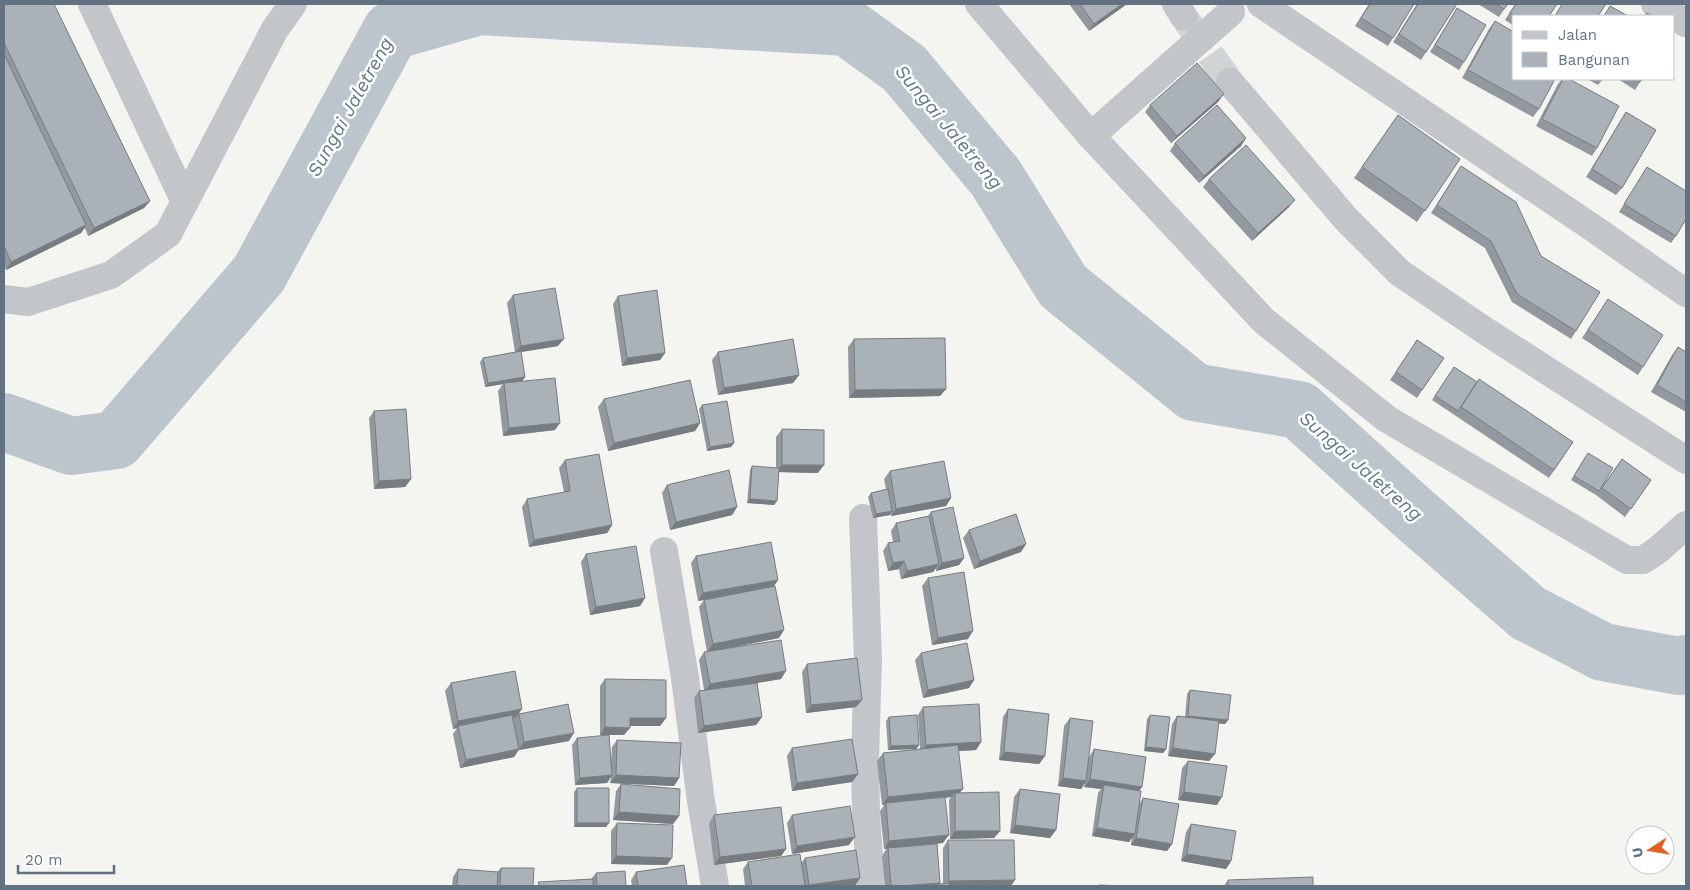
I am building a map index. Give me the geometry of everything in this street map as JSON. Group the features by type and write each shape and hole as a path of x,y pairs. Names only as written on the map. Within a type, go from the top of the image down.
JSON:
{"street":[{"path":"92,4 185,202"},
{"path":"4,299 28,302 111,275 168,234 275,29 293,4"},
{"path":"979,4 1091,136 1264,321 1387,419 1627,560 1643,560 1658,550 1686,525"},
{"path":"1261,4 1686,293"},
{"path":"1655,4 1672,15"},
{"path":"1091,136 1236,8"},
{"path":"1230,82 1346,219 1400,273 1484,330 1686,460"},
{"path":"864,518 868,660 865,759 866,815 871,886"},
{"path":"664,551 685,678 701,801 715,886"}],"building":[{"path":"4,4 54,4 150,201 94,228 4,43"},
{"path":"1080,4 1122,4 1094,24"},
{"path":"1370,4 1414,4 1393,38 1361,18"},
{"path":"1418,4 1457,4 1426,52 1399,34"},
{"path":"1496,4 1508,4 1504,9"},
{"path":"1516,4 1557,4 1550,15 1514,15 1510,13"},
{"path":"1562,4 1606,4 1599,15 1556,15"},
{"path":"1610,6 1626,15 1605,15"},
{"path":"1457,8 1486,25 1464,62 1435,45"},
{"path":"1495,21 1512,31 1512,80 1554,80 1539,109 1468,70"},
{"path":"4,54 86,225 11,262 4,246"},
{"path":"1197,63 1224,94 1177,136 1150,105"},
{"path":"1562,80 1571,80 1619,106 1597,148 1542,119"},
{"path":"1217,105 1246,138 1204,176 1175,143"},
{"path":"1626,112 1656,130 1622,188 1592,169"},
{"path":"1398,115 1460,159 1425,211 1362,167"},
{"path":"1246,145 1295,200 1258,233 1209,179"},
{"path":"1461,166 1516,202 1541,256 1600,292 1576,331 1517,294 1491,241 1437,205"},
{"path":"1647,167 1686,191 1686,219 1676,236 1624,204"},
{"path":"555,288 564,339 521,346 513,295"},
{"path":"657,290 665,353 627,358 618,296"},
{"path":"1608,299 1663,335 1643,367 1588,330"},
{"path":"945,338 946,389 855,390 854,339"},
{"path":"793,339 799,375 724,388 718,352"},
{"path":"1417,340 1444,358 1422,390 1396,372"},
{"path":"1678,347 1686,352 1686,402 1657,385"},
{"path":"521,351 525,377 488,383 483,358"},
{"path":"1454,367 1477,382 1458,411 1435,396"},
{"path":"555,378 560,423 509,428 504,383"},
{"path":"1479,379 1573,442 1554,470 1461,407"},
{"path":"690,380 700,423 614,443 604,399"},
{"path":"727,401 734,443 710,447 702,405"},
{"path":"406,409 411,479 379,481 374,411"},
{"path":"782,429 824,430 824,465 782,465"},
{"path":"1588,453 1613,468 1599,491 1574,476"},
{"path":"599,454 612,525 534,540 527,499 570,491 565,460"},
{"path":"1622,459 1651,480 1631,509 1602,488"},
{"path":"944,461 951,498 896,509 890,471"},
{"path":"752,466 779,468 777,501 750,499"},
{"path":"729,470 737,507 676,522 667,485"},
{"path":"888,489 892,511 876,514 871,493"},
{"path":"953,507 964,558 942,563 931,512"},
{"path":"1016,514 1026,544 980,561 969,530"},
{"path":"929,516 939,564 907,571 904,561 893,563 888,543 900,541 896,523"},
{"path":"771,542 778,580 703,593 696,556"},
{"path":"636,546 645,598 596,607 586,554"},
{"path":"964,572 973,631 938,638 928,578"},
{"path":"775,586 784,630 713,644 704,600"},
{"path":"781,640 786,671 710,684 704,652"},
{"path":"967,643 974,680 928,690 921,653"},
{"path":"857,658 862,700 811,705 807,664"},
{"path":"515,671 522,709 458,721 451,683"},
{"path":"605,679 666,680 666,718 630,718 630,728 605,727"},
{"path":"757,683 762,717 704,726 699,691"},
{"path":"1190,690 1231,695 1228,720 1188,716"},
{"path":"568,704 574,733 524,742 519,714"},
{"path":"979,704 981,742 926,745 923,707"},
{"path":"1008,709 1049,714 1045,756 1004,752"},
{"path":"512,715 519,749 466,760 458,726"},
{"path":"917,715 919,745 891,746 889,717"},
{"path":"1150,715 1170,717 1166,749 1146,747"},
{"path":"1177,716 1219,721 1215,754 1173,748"},
{"path":"1070,718 1093,721 1086,781 1063,778"},
{"path":"609,735 612,775 580,778 577,738"},
{"path":"852,739 858,774 797,783 792,748"},
{"path":"617,740 681,743 679,778 616,775"},
{"path":"958,745 963,789 888,797 883,753"},
{"path":"1094,749 1146,757 1142,787 1090,779"},
{"path":"1188,761 1227,766 1222,797 1184,792"},
{"path":"621,784 680,789 679,816 619,812"},
{"path":"1104,785 1141,791 1135,834 1097,828"},
{"path":"577,788 609,788 609,823 577,823"},
{"path":"1020,789 1060,794 1056,830 1015,825"},
{"path":"999,792 1000,831 955,831 955,793"},
{"path":"945,797 949,835 889,841 886,803"},
{"path":"1143,798 1179,804 1172,844 1136,838"},
{"path":"850,806 855,837 797,846 792,815"},
{"path":"781,807 786,849 720,857 714,815"},
{"path":"617,823 673,825 672,858 616,856"},
{"path":"1191,824 1236,831 1231,861 1187,854"},
{"path":"948,840 1014,840 1015,880 949,881"},
{"path":"937,844 940,883 891,886 888,848"},
{"path":"856,850 860,878 809,885 805,858"},
{"path":"800,854 805,886 752,886 748,862"},
{"path":"684,865 687,886 638,886 636,872"},
{"path":"501,868 534,868 533,886 500,886"},
{"path":"458,869 498,872 497,886 457,886"},
{"path":"625,871 626,886 597,886 596,873"},
{"path":"1313,877 1313,886 1228,886 1228,880"},
{"path":"593,879 593,886 539,886 538,882"},
{"path":"949,883 949,886 923,886"}],"waterway":[{"name":"Sungai Jaletreng","path":"4,422 71,446 116,440 259,274 391,31 479,6 847,27 904,68 996,178 1063,286 1194,392 1299,410 1414,514 1528,613 1603,652 1679,666 1686,664"}],"tunnel":[{"path":"1186,20 1230,82"}]}
